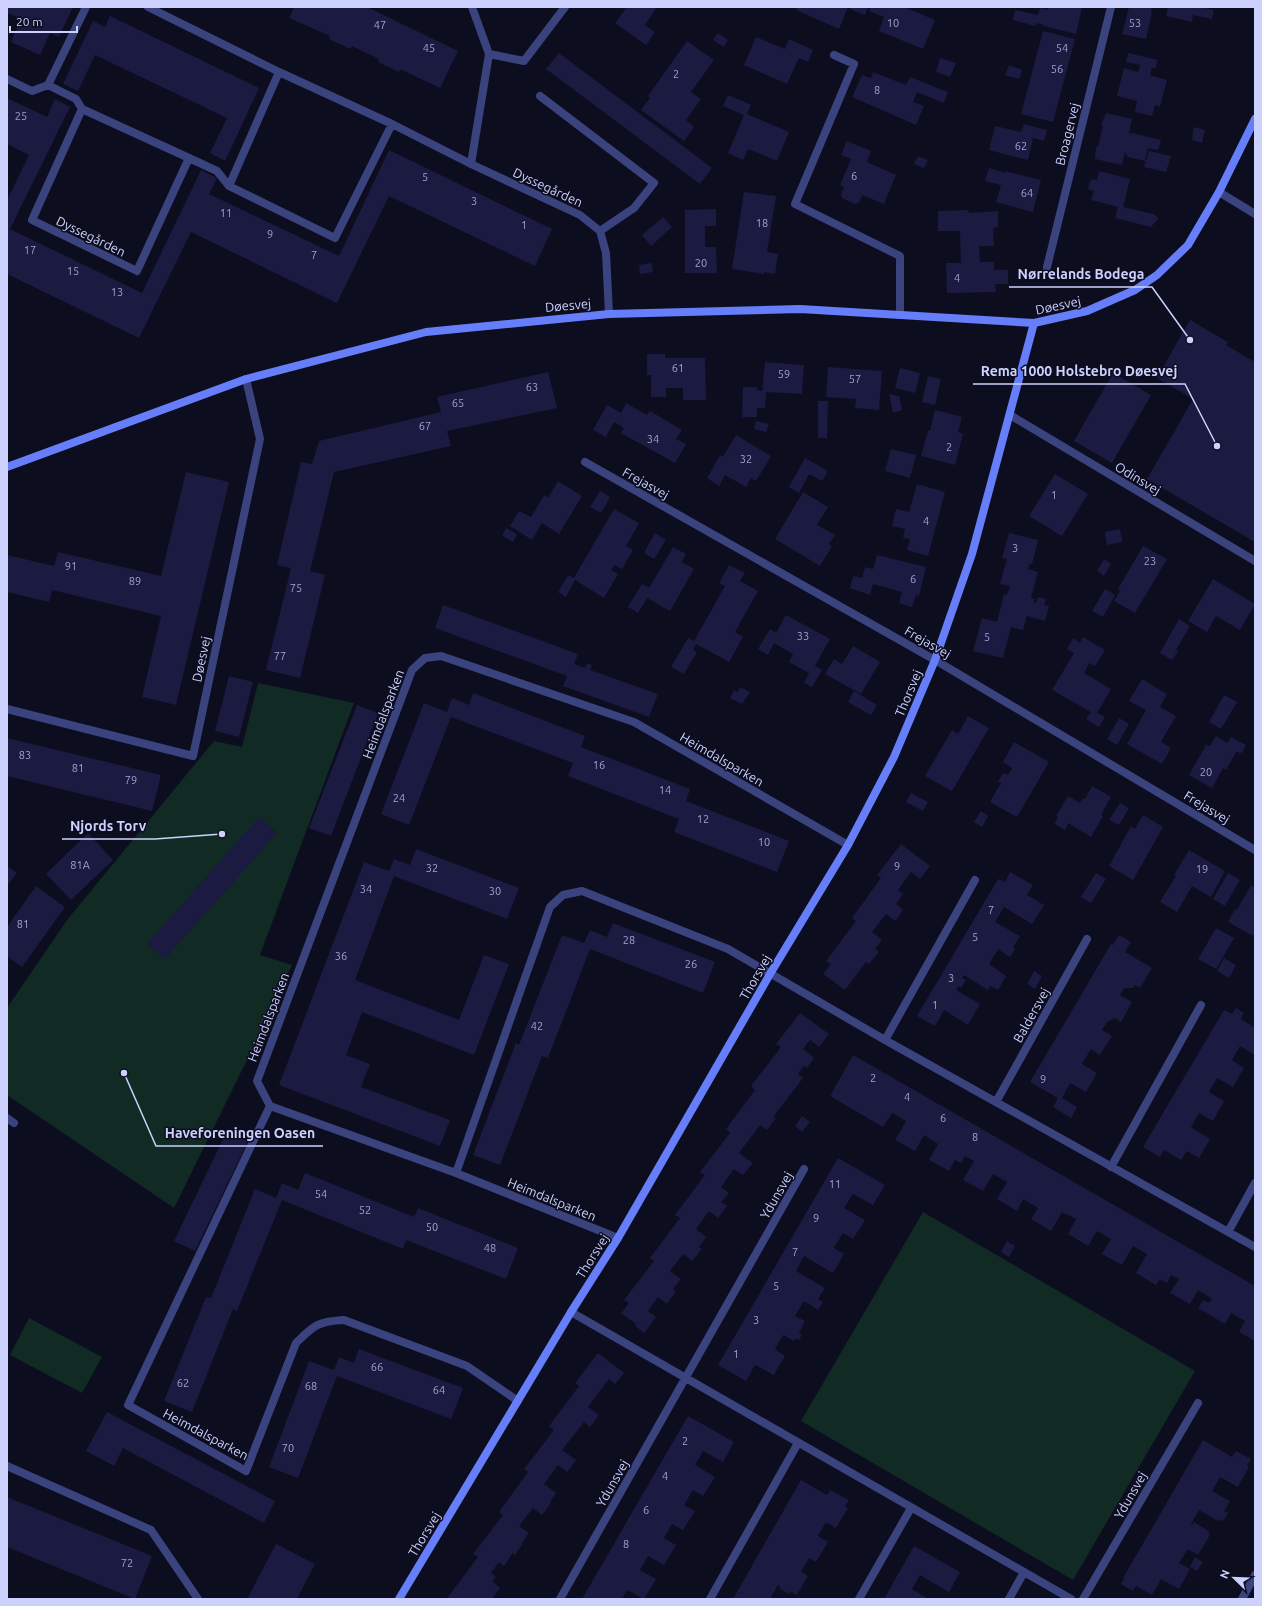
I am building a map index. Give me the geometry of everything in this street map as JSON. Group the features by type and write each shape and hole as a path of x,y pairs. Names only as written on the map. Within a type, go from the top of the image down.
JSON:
{"street":[{"path":"7,79 32,91 48,85 86,7"},
{"name":"Dyssegården","path":"148,7 279,72 392,124 471,164 580,215 600,231"},
{"path":"471,164 489,54 472,7"},
{"path":"489,54 524,61 565,7"},
{"name":"Broagervej","path":"1047,267 1111,7"},
{"path":"834,55 854,64 795,204 900,256 900,315"},
{"path":"229,186 279,72"},
{"path":"48,85 76,99 82,109 217,171 229,186 335,238 392,124"},
{"path":"540,96 654,183 634,208 600,231 606,253 609,314"},
{"name":"Dyssegården","path":"82,109 32,220 137,271 189,158"},
{"name":"Døesvej","path":"7,468 246,379 426,332 609,314 800,309 1034,323 1088,311 1135,290 1157,275 1188,245 1219,192 1255,119"},
{"path":"1219,192 1255,214"},
{"name":"Thorsvej","path":"399,1599 571,1312 618,1238 770,974 848,845 894,757 935,660 972,554 1034,323"},
{"name":"Døesvej","path":"7,709 193,756 260,439 246,379"},
{"name":"Odinsvej","path":"1010,416 1255,561"},
{"name":"Frejasvej","path":"585,462 935,660 1255,850"},
{"name":"Heimdalsparken","path":"618,1238 456,1173 270,1106 257,1081 412,670 425,658 441,656 634,722 848,845"},
{"path":"885,1040 975,880"},
{"path":"456,1173 550,907 562,895 582,891 728,949 885,1040 1255,1247"},
{"name":"Baldersvej","path":"996,1102 1087,939"},
{"path":"1111,1167 1202,1005"},
{"name":"Heimdalsparken","path":"270,1106 128,1405 246,1471 296,1343 311,1327 328,1321 344,1320 467,1366 518,1401"},
{"name":"Ydunsvej","path":"560,1599 804,1169"},
{"path":"1228,1232 1255,1183"},
{"path":"571,1312 685,1379 1071,1599"},
{"name":"Ydunsvej","path":"1083,1599 1198,1403"},
{"path":"710,1599 798,1443"},
{"path":"7,1466 151,1530 198,1599"},
{"path":"859,1599 911,1508"},
{"path":"1009,1599 1024,1572"},
{"path":"1242,1599 1255,1574"}],"green space":[{"path":"258,683 354,703 260,955 292,965 174,1208 7,1095 7,1008 67,920 214,741 242,747"},
{"path":"923,1212 1195,1371 1073,1580 801,1421"},
{"path":"29,1318 102,1357 82,1393 10,1355"}],"building":[{"path":"7,7 73,7 59,37 50,33 40,55 11,42 21,19 7,13"},
{"path":"294,7 367,7 458,51 440,88 400,69 399,72 378,62 379,59 352,46 350,49 329,39 330,36 289,18"},
{"path":"627,7 657,7 645,25 655,32 646,45 615,23"},
{"path":"797,7 848,7 839,29 796,10"},
{"path":"852,7 868,7 865,15 850,9"},
{"path":"871,7 904,7 935,20 923,49 879,31 884,17 869,11"},
{"path":"1048,7 1082,7 1076,34 1036,23 1035,26 1013,20 1015,10 1038,15 1040,8 1048,10"},
{"path":"1129,7 1152,7 1146,39 1122,34"},
{"path":"1168,7 1200,7 1214,10 1212,19 1193,15 1192,22 1166,16"},
{"path":"110,16 259,88 225,161 210,153 227,118 95,55 78,91 63,84 93,21 105,27"},
{"path":"1043,31 1075,39 1053,122 1021,114"},
{"path":"718,33 728,40 724,47 713,40"},
{"path":"756,37 785,49 789,39 813,50 808,62 799,58 787,84 744,65"},
{"path":"687,41 714,60 691,92 701,99 686,120 694,127 684,141 641,110 650,98 648,96"},
{"path":"559,53 712,168 700,184 546,69"},
{"path":"1128,53 1158,60 1155,69 1152,68 1150,75 1167,80 1160,107 1155,105 1152,116 1135,112 1137,101 1117,96 1124,68 1138,72 1140,65 1126,62"},
{"path":"940,58 956,63 950,77 936,72"},
{"path":"1009,65 1022,70 1019,79 1005,75"},
{"path":"873,72 906,85 910,77 948,92 944,103 917,92 913,102 924,106 916,125 852,97 862,75 871,78"},
{"path":"728,95 751,105 747,114 789,132 777,161 748,149 743,160 728,153 744,115 723,106"},
{"path":"7,98 47,117 55,99 70,107 10,229 142,293 201,170 217,178 209,194 339,256 389,150 552,229 535,266 389,196 337,303 191,232 139,338 7,274 7,200 29,155 7,144"},
{"path":"1106,113 1132,119 1129,134 1132,133 1161,140 1158,150 1148,148 1145,161 1128,157 1125,152 1122,165 1095,159 1096,148 1098,146 1103,126 1101,124"},
{"path":"1024,124 1047,130 1044,141 1033,138 1028,160 989,150 995,126 1021,132"},
{"path":"1194,127 1205,130 1202,143 1192,140"},
{"path":"847,141 871,151 867,162 896,175 884,204 862,195 859,203 855,204 842,198 841,195 844,187 840,185 851,159 841,155"},
{"path":"1149,151 1171,156 1166,172 1144,167"},
{"path":"918,156 928,160 924,168 914,164"},
{"path":"989,168 1005,173 1005,171 1041,180 1033,212 996,202 1001,185 985,181"},
{"path":"1099,171 1130,179 1123,207 1153,214 1159,218 1151,227 1115,218 1118,207 1091,200 1094,191 1088,189 1091,179 1097,180"},
{"path":"744,192 776,196 767,252 778,254 775,274 764,272 764,274 732,269"},
{"path":"716,209 716,226 705,226 705,247 716,247 717,273 685,273 685,210"},
{"path":"968,210 969,213 998,211 998,227 993,228 994,246 979,246 980,262 994,262 994,270 1008,270 1008,284 995,284 996,292 947,293 946,263 961,263 960,231 938,231 938,211"},
{"path":"663,217 672,227 651,246 642,235"},
{"path":"652,263 653,272 640,274 639,265"},
{"path":"1190,320 1228,342 1226,345 1255,362 1255,542 1147,479 1193,399 1157,378"},
{"path":"647,354 665,354 665,358 705,358 706,400 683,400 683,388 666,388 666,397 651,397 651,375 647,375"},
{"path":"765,362 804,365 802,394 766,392 765,408 757,408 757,417 742,417 743,387 757,387 757,390 762,391"},
{"path":"828,367 882,371 879,410 855,408 856,399 826,397"},
{"path":"900,368 920,373 915,393 895,388"},
{"path":"548,372 557,408 447,431 451,446 334,472 310,571 325,575 300,678 266,670 291,568 277,565 301,462 312,464 319,441 441,412 437,397"},
{"path":"1113,373 1151,395 1112,463 1074,441"},
{"path":"928,376 941,379 935,405 922,402"},
{"path":"889,394 899,396 902,410 893,413"},
{"path":"818,401 828,401 827,438 818,438"},
{"path":"626,403 647,415 650,411 682,430 676,439 686,444 675,463 621,433 624,428 614,422 606,437 593,430 607,405 621,413"},
{"path":"935,410 962,417 958,432 963,434 955,465 921,456 928,431 930,431"},
{"path":"756,421 769,424 766,432 754,429"},
{"path":"736,435 771,456 756,481 751,478 746,487 725,475 719,486 707,478 720,455 723,457"},
{"path":"891,449 916,455 910,478 885,471"},
{"path":"805,458 828,471 822,481 809,474 799,493 789,487"},
{"path":"186,472 229,482 176,705 142,697 161,616 52,590 49,602 7,592 7,555 54,566 58,552 161,576"},
{"path":"1055,474 1088,494 1062,536 1029,516"},
{"path":"558,481 582,496 559,534 542,523 532,540 510,526 519,511 531,517 544,495 548,498"},
{"path":"917,484 945,492 928,556 907,550 910,539 903,538 905,529 892,526 896,509 909,512"},
{"path":"600,491 610,497 601,513 590,507"},
{"path":"803,492 828,507 817,525 835,535 829,544 832,546 820,566 775,539"},
{"path":"614,509 639,523 626,546 633,550 622,569 614,565 611,570 618,574 604,598 575,580 566,597 558,592 568,575 574,578"},
{"path":"506,528 517,534 513,542 502,536"},
{"path":"1120,529 1122,542 1107,545 1105,532"},
{"path":"655,533 666,540 654,559 644,553"},
{"path":"1009,533 1038,540 1032,564 1030,564 1028,569 1038,572 1031,598 1035,599 1034,603 1036,603 1038,597 1046,599 1044,605 1049,606 1045,621 1027,616 1023,630 1011,627 1003,658 973,651 982,618 997,622 1004,594 1007,595 1010,586 1000,584 1007,559 1002,558"},
{"path":"1143,546 1167,559 1135,613 1114,601 1120,591 1118,589"},
{"path":"673,547 686,554 682,562 694,569 670,611 647,598 638,613 628,607 642,584 649,588"},
{"path":"877,555 926,567 919,596 916,595 912,607 899,603 902,592 873,584 870,595 850,588 853,576 862,578 865,567 873,569"},
{"path":"1104,559 1111,564 1104,576 1097,571"},
{"path":"729,565 745,573 740,581 758,591 735,632 743,637 729,662 696,644 693,650 697,652 684,674 671,667 688,638 694,641 725,586 719,583"},
{"path":"1213,579 1255,604 1240,630 1216,616 1207,632 1188,621"},
{"path":"1105,589 1115,595 1103,617 1092,611"},
{"path":"443,605 578,654 574,664 585,668 587,663 592,665 590,670 658,694 649,717 563,686 567,676 435,628"},
{"path":"786,615 830,639 815,666 822,670 812,687 804,683 809,673 789,662 793,654 774,643 768,655 758,649 770,629 776,633"},
{"path":"1179,619 1190,626 1172,660 1160,653"},
{"path":"1083,637 1105,650 1095,666 1089,663 1084,673 1111,689 1097,713 1105,717 1099,727 1086,719 1091,712 1052,690 1074,653 1067,649 1073,638 1080,643"},
{"path":"853,646 880,662 861,694 825,674 834,659 842,664"},
{"path":"229,676 253,682 239,737 215,731"},
{"path":"1142,679 1167,694 1160,707 1176,716 1161,742 1171,748 1162,764 1127,744 1146,710 1129,701"},
{"path":"740,687 750,692 742,704 730,698 734,690 738,692"},
{"path":"854,691 877,705 871,715 848,702"},
{"path":"473,693 585,736 581,747 690,789 686,801 789,841 777,872 674,832 679,819 568,776 573,763 451,717 409,825 381,814 424,703 447,712 452,698 469,705"},
{"path":"1224,695 1237,702 1221,729 1209,722"},
{"path":"357,705 378,713 331,836 309,828"},
{"path":"968,716 989,728 952,791 925,776 952,730 958,734"},
{"path":"1119,718 1129,724 1117,745 1107,739"},
{"path":"1216,736 1227,743 1231,737 1246,745 1242,753 1236,752 1226,770 1223,768 1212,788 1189,775 1206,745 1210,746"},
{"path":"7,738 161,775 152,811 7,776"},
{"path":"1014,742 1049,762 1017,817 990,802 1001,783 998,782 1003,773 1008,775 1012,768 1003,762"},
{"path":"1092,786 1111,797 1101,815 1103,816 1091,837 1068,823 1065,830 1054,824 1058,817 1056,816 1068,796 1080,803 1083,798 1085,799"},
{"path":"911,793 928,802 923,811 906,802"},
{"path":"1120,803 1129,808 1119,825 1109,820"},
{"path":"981,811 988,816 982,827 974,822"},
{"path":"1143,815 1163,827 1133,880 1109,866 1131,826 1135,829"},
{"path":"259,817 277,833 165,959 147,944"},
{"path":"88,833 113,860 71,900 46,874"},
{"path":"901,844 930,866 920,879 911,872 898,890 903,894 896,904 903,910 895,921 886,914 872,932 882,940 875,949 879,952 869,964 866,962 845,990 823,974 831,964 826,961 856,921 852,918 881,878 877,875"},
{"path":"416,849 519,888 507,919 394,876 355,980 459,1020 484,955 509,964 474,1055 362,1012 346,1055 370,1064 361,1087 450,1120 440,1146 279,1085 364,862 389,871 394,859 410,865"},
{"path":"1189,850 1225,871 1211,897 1192,886 1177,912 1160,902 1176,876 1174,875"},
{"path":"7,866 17,873 7,886"},
{"path":"1010,872 1033,885 1027,895 1044,905 1032,924 1004,907 995,922 1020,936 1010,957 998,949 989,964 1006,976 998,990 990,986 988,990 964,975 962,978 966,980 961,988 958,986 956,990 980,1004 968,1025 944,1010 935,1026 917,1016 998,879 1005,882"},
{"path":"1096,873 1106,879 1091,903 1081,897"},
{"path":"1228,873 1240,880 1225,906 1213,899"},
{"path":"1251,885 1255,888 1255,932 1253,936 1228,922 1235,909 1237,910"},
{"path":"36,886 65,907 22,967 7,956 7,927"},
{"path":"613,923 715,962 703,993 590,949 548,1058 542,1056 500,1165 473,1155 516,1043 519,1045 562,935 584,943 590,930 607,937"},
{"path":"1216,928 1234,938 1216,969 1198,959"},
{"path":"1119,935 1131,942 1125,952 1152,968 1140,988 1135,985 1133,988 1124,988 1120,995 1132,1002 1121,1022 1115,1018 1107,1022 1102,1030 1112,1036 1100,1055 1091,1049 1082,1064 1097,1073 1086,1092 1070,1083 1062,1098 1077,1107 1071,1118 1053,1107 1058,1098 1030,1082 1111,944 1113,945"},
{"path":"1224,958 1236,965 1229,978 1217,971"},
{"path":"1034,971 1042,976 1035,989 1027,984"},
{"path":"1236,1008 1244,1013 1241,1019 1255,1028 1255,1055 1240,1046 1232,1060 1244,1068 1233,1087 1217,1078 1209,1092 1224,1101 1213,1121 1199,1113 1191,1127 1210,1139 1199,1158 1187,1151 1181,1160 1164,1150 1160,1157 1143,1147 1224,1010 1232,1014"},
{"path":"800,1013 829,1034 819,1047 810,1040 803,1049 814,1058 807,1068 804,1066 798,1074 803,1078 773,1117 776,1118 767,1130 760,1125 739,1153 753,1163 743,1175 734,1169 721,1187 729,1193 721,1202 727,1206 718,1218 709,1211 696,1229 706,1237 699,1247 702,1249 692,1261 683,1254 670,1271 681,1279 673,1289 676,1291 667,1304 658,1297 648,1311 656,1317 644,1333 635,1326 636,1324 621,1313 629,1303 624,1300 654,1261 650,1258 680,1218 675,1215 705,1175 700,1172 730,1133 726,1129 755,1090 751,1086 781,1047 776,1044"},
{"path":"853,1055 1255,1286 1255,1341 1239,1332 1245,1321 1231,1313 1225,1324 1198,1308 1203,1300 1209,1303 1212,1299 1198,1290 1190,1304 1170,1293 1179,1279 1171,1275 1167,1283 1160,1279 1156,1285 1136,1273 1147,1254 1133,1246 1122,1265 1102,1254 1111,1239 1097,1231 1088,1246 1068,1234 1076,1219 1062,1212 1051,1231 1031,1219 1038,1208 1023,1199 1017,1211 997,1199 1007,1182 993,1174 983,1191 963,1180 974,1161 965,1156 961,1163 955,1160 949,1171 929,1160 938,1144 924,1135 915,1151 895,1140 906,1121 892,1113 883,1127 830,1096"},
{"path":"802,1116 810,1122 802,1132 795,1126"},
{"path":"228,1129 249,1139 195,1251 174,1241"},
{"path":"838,1158 885,1185 873,1205 853,1194 844,1208 865,1220 853,1239 843,1233 834,1248 844,1254 833,1273 804,1256 796,1271 825,1288 818,1299 823,1302 818,1310 804,1301 795,1316 805,1321 799,1333 802,1335 799,1340 796,1338 794,1341 783,1335 775,1349 785,1356 774,1375 755,1365 746,1381 718,1365"},
{"path":"305,1173 414,1217 418,1208 518,1248 506,1279 406,1240 403,1249 282,1200 237,1311 233,1309 192,1412 164,1401 206,1297 211,1298 255,1189 276,1198 282,1183 298,1190"},
{"path":"1007,1241 1015,1246 1009,1257 1001,1252"},
{"path":"359,1349 463,1388 451,1419 337,1376 298,1478 269,1467 309,1361 334,1370 339,1357 354,1363"},
{"path":"598,1353 624,1373 615,1384 609,1379 588,1407 599,1415 590,1427 584,1422 562,1450 576,1460 567,1472 558,1465 544,1484 556,1493 550,1502 551,1503 542,1515 533,1508 519,1526 529,1533 523,1543 515,1555 513,1553 504,1566 499,1562 491,1573 496,1577 492,1581 500,1588 492,1599 450,1599 448,1597 478,1557 473,1554 503,1515 499,1512 528,1472 524,1469 554,1430 549,1426 579,1386 575,1383"},
{"path":"107,1412 275,1501 264,1523 123,1448 114,1466 86,1451"},
{"path":"688,1416 734,1442 723,1462 703,1451 695,1465 715,1477 703,1496 693,1490 684,1505 695,1511 683,1530 672,1524 664,1538 676,1545 664,1565 648,1556 640,1570 656,1579 644,1599 627,1590 622,1599 582,1599"},
{"path":"1203,1440 1232,1457 1236,1451 1251,1459 1247,1466 1249,1467 1238,1487 1220,1477 1212,1491 1230,1501 1224,1511 1228,1513 1223,1521 1219,1519 1218,1521 1199,1510 1191,1524 1192,1525 1194,1522 1210,1532 1208,1534 1210,1535 1198,1555 1188,1549 1179,1563 1190,1569 1179,1589 1161,1579 1152,1595 1136,1586 1133,1591 1121,1584 1124,1579 1123,1578"},
{"path":"801,1480 827,1495 830,1490 849,1500 845,1506 848,1508 836,1528 826,1522 818,1536 828,1542 816,1562 809,1558 801,1571 808,1576 797,1595 791,1592 789,1594 779,1588 780,1586 778,1585 770,1599 733,1599"},
{"path":"7,1497 152,1556 135,1599 7,1547"},
{"path":"276,1544 315,1564 297,1599 247,1599"},
{"path":"914,1546 960,1572 949,1592 920,1575 912,1589 928,1599 884,1599"},
{"path":"1195,1557 1203,1562 1197,1571 1190,1567"}],"place":[{"name":"Nørrelands Bodega","path":"1190,340"},
{"name":"Rema 1000 Holstebro Døesvej","path":"1217,446"},
{"name":"Njords Torv","path":"222,834"},
{"name":"Haveforeningen Oasen","path":"124,1073"}]}
